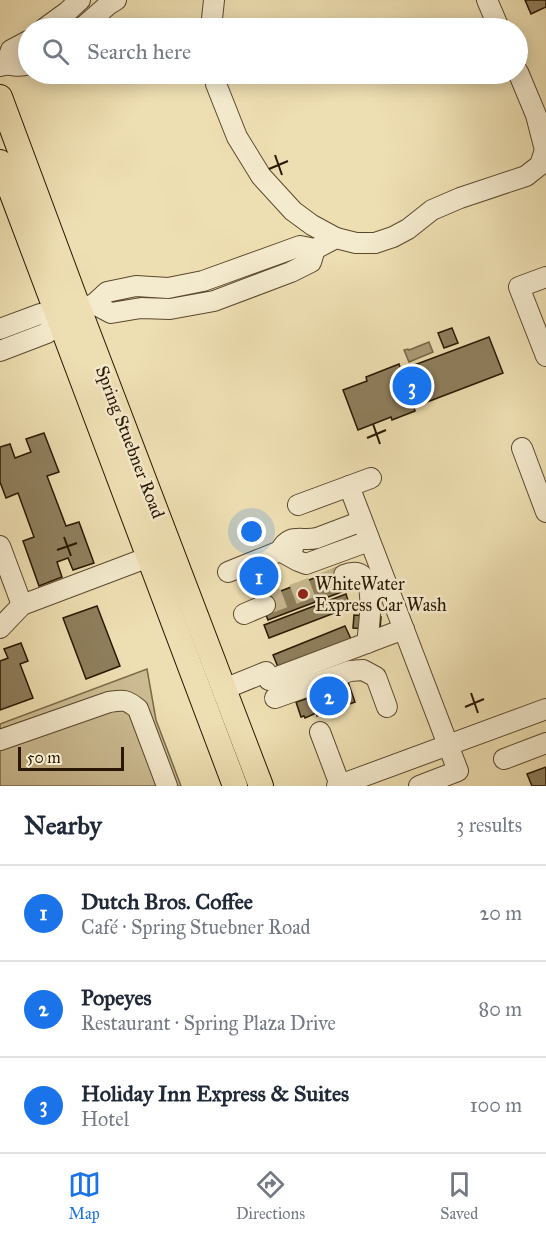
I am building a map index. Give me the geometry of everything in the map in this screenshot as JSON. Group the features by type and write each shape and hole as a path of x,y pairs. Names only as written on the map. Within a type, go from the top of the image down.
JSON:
{"main road":[{"name":"Spring Stuebner Road","path":"0,97 78,310 261,786"},
{"name":"Spring Stuebner Road","path":"0,162 78,310 149,557 235,786"},
{"path":"149,557 172,552"}],"street":[{"path":"59,18 80,0"},
{"path":"93,18 116,0"},
{"path":"213,18 214,0"},
{"path":"487,0 495,18"},
{"path":"18,46 11,50 3,65 18,67"},
{"path":"216,84 237,137 261,176 292,211 336,238 356,243 375,243 408,229 432,210 479,191 526,176 540,165 545,150 536,115 523,84"},
{"path":"0,329 40,314 78,310 111,313 141,308 170,309 214,301 291,272 311,262 315,249 336,238"},
{"path":"546,277 519,287 546,356"},
{"path":"0,351 47,333 78,310"},
{"path":"522,448 546,512"},
{"path":"298,505 371,478"},
{"path":"349,486 458,771 419,786"},
{"path":"228,572 280,551 306,564 366,531"},
{"path":"0,546 21,605"},
{"path":"0,628 21,605 149,557"},
{"path":"344,574 359,572 365,576 371,593 368,643"},
{"path":"244,614 265,605"},
{"path":"270,683 404,629"},
{"path":"224,689 363,670 376,677 387,707"},
{"path":"0,740 109,702 122,700 130,702 138,709 167,786"},
{"path":"320,732 338,785 546,709"},
{"path":"504,759 546,743"}],"shaded area":[{"path":"429,342 433,352 409,362 404,350"},
{"path":"147,669 156,720 181,786 0,786 0,724"}],"building":[{"path":"525,0 546,0 546,7 531,14"},
{"path":"452,328 458,343 444,348 438,333"},
{"path":"489,337 503,373 414,407 415,411 392,420 391,417 358,430 343,390 367,381 366,377 399,364 401,370"},
{"path":"44,433 59,472 47,476 66,526 79,522 94,563 73,570 68,558 57,562 62,577 39,586 23,541 34,537 18,493 6,498 0,482 0,447 10,444 15,458 31,452 26,439"},
{"path":"272,563 276,574 267,578 270,584 253,590 251,585 249,586 244,571"},
{"name":"WhiteWater Express Car Wash","path":"336,568 344,591 268,620 266,615 269,614 263,598"},
{"path":"346,594 350,607 269,638 264,625"},
{"path":"97,606 120,666 86,679 63,618"},
{"path":"354,615 381,617 380,630 353,628"},
{"path":"345,626 351,639 278,667 273,655"},
{"path":"21,643 28,661 20,664 33,698 0,710 0,661 8,658 4,649"},
{"path":"347,679 355,702 317,716 316,713 305,718 301,717 296,702 306,699 305,694"},
{"path":"546,767 546,786 532,786 527,774"}],"tunnel":[{"path":"265,605 344,575"}],"place":[{"name":"Holiday Inn Express & Suites","path":"412,386"},
{"name":"Dutch Bros. Coffee","path":"259,576"},
{"name":"WhiteWater Express Car Wash","path":"303,594"},
{"name":"Popeyes","path":"329,696"}]}
